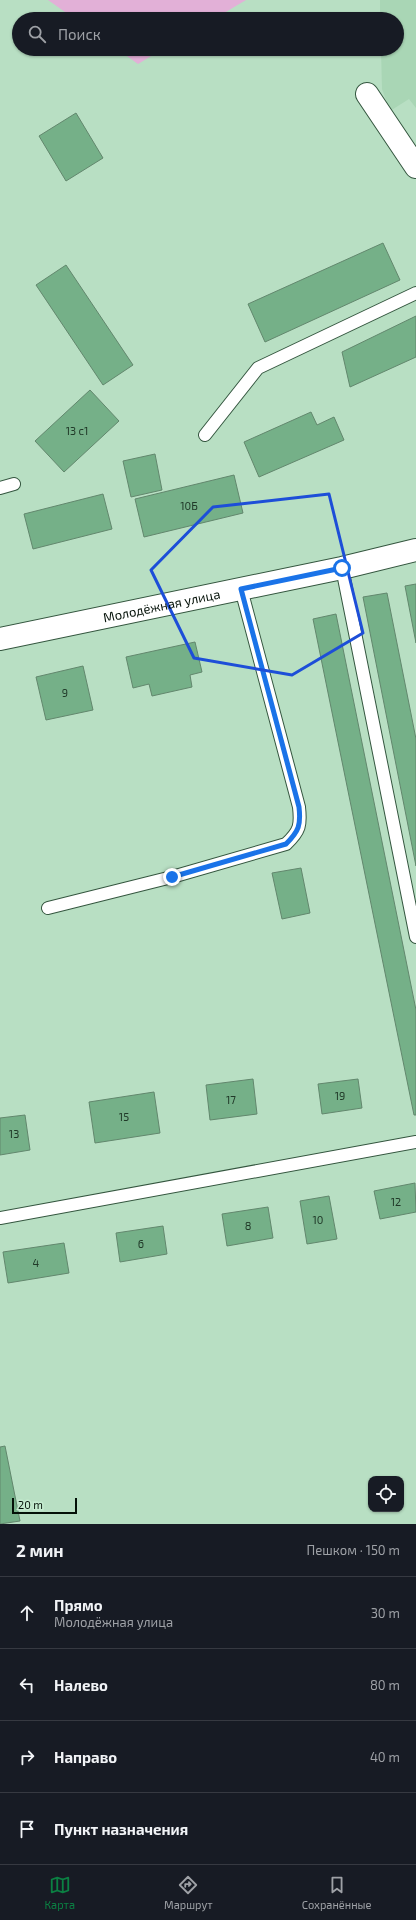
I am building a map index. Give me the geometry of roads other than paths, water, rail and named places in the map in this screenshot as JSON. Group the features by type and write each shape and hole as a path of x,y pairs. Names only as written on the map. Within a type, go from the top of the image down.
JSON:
{"street":[{"path":"367,94 416,167"},
{"name":"Молодёжная улица","path":"0,639 342,568 416,550"}],"lane":[{"path":"205,435 258,368 416,292"},
{"path":"0,488 14,484"},
{"path":"342,568 416,937"},
{"path":"48,908 172,877 286,844 296,835 300,821 299,807 241,589"},
{"path":"0,1218 416,1142"}]}
